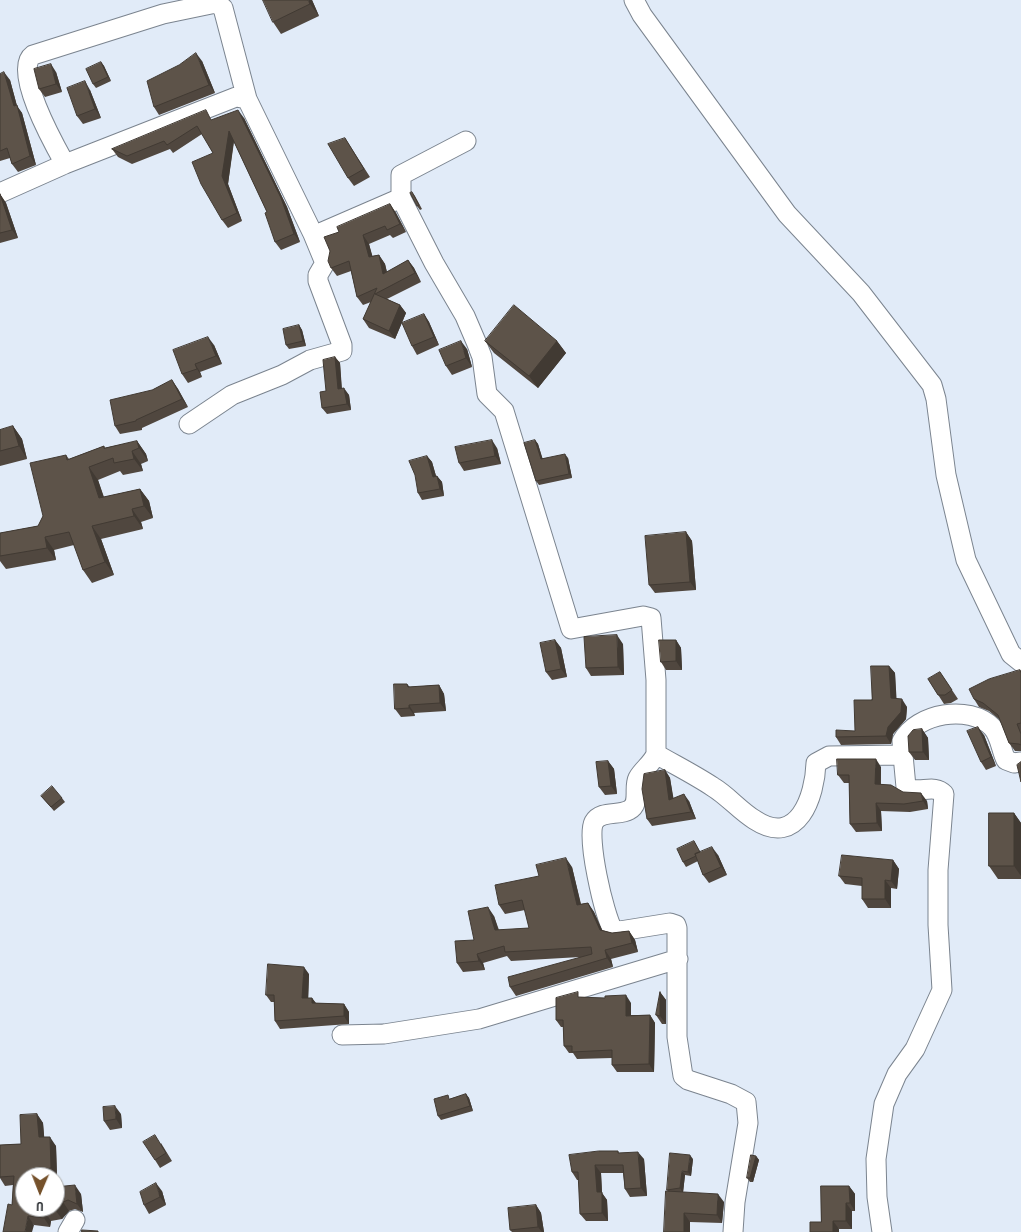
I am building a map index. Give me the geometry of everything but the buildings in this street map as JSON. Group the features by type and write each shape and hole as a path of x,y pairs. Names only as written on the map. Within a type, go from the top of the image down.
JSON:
{"street":[{"path":"634,0 642,15 787,214 860,293 932,385 936,399 946,475 966,560 1011,654 1021,662"},
{"path":"65,164 44,128 33,98 28,65 30,57 160,7 211,3 221,5 247,99 313,234 325,263 318,275 318,281 342,345 342,351 310,360 282,375 238,392 189,424"},
{"path":"0,193 65,164 236,97 247,99"},
{"path":"466,141 401,175 401,198 434,263 466,316 482,357 487,394 504,411 571,629 643,616 651,618 656,680 656,754 638,778 637,796 633,806 629,810 600,817 594,823 591,842 613,930 620,931 673,923 677,928 676,1036 683,1076 688,1080 744,1099 747,1106 748,1123 735,1202 733,1232"},
{"path":"313,234 318,234 401,198"},
{"path":"882,1232 877,1197 876,1159 884,1104 897,1074 915,1050 942,990 938,925 938,870 944,794 937,789 914,790 906,787 902,741 917,725 936,716 962,716 988,724 994,729 1006,760 1014,763 1021,762"},
{"path":"656,754 713,787 755,820 778,828 792,824 807,808 816,780 816,763 822,758 903,755"},
{"path":"342,1035 384,1034 480,1019 678,960"}]}
